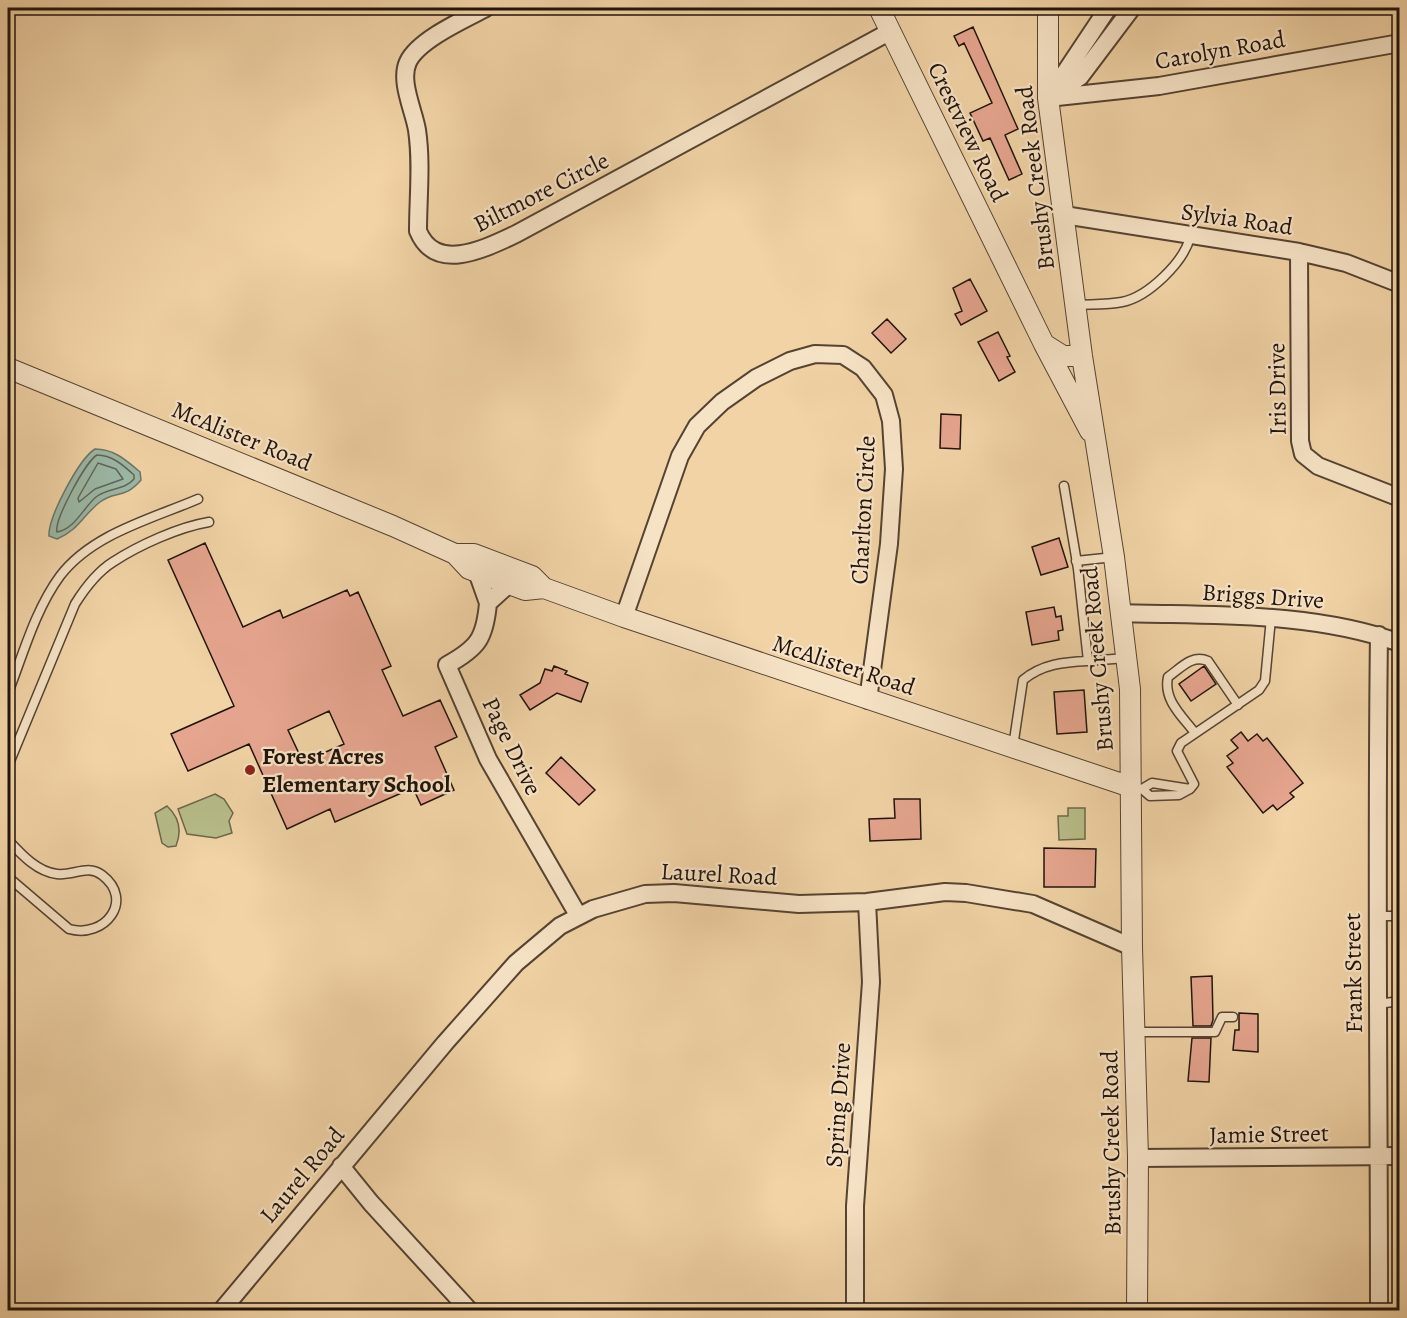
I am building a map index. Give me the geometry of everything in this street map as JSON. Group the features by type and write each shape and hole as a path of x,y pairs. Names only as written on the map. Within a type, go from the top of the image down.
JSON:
{"street":[{"name":"Biltmore Circle","path":"486,8 446,30 416,51 408,63 405,75 417,131 418,231 422,242 437,252 452,255 479,251 516,234 891,31"},
{"name":"Crestview Road","path":"879,8 1078,413 1094,437"},
{"name":"Brushy Creek Road","path":"1048,8 1048,98 1082,356 1114,557 1130,689 1136,788 1132,947 1138,1158 1137,1311"},
{"path":"1048,98 1108,8"},
{"path":"1048,98 1080,77 1132,8"},
{"name":"Carolyn Road","path":"1048,98 1159,86 1400,44"},
{"name":"Sylvia Road","path":"1064,215 1190,237 1299,252 1346,263 1400,284"},
{"name":"Iris Drive","path":"1299,252 1300,441 1303,454 1318,466 1400,498"},
{"path":"1044,344 1064,356 1082,356"},
{"name":"Charlton Circle","path":"624,617 680,456 697,426 722,402 756,378 790,361 815,354 843,355 863,368 884,394 891,421 894,470 889,544 868,700"},
{"name":"McAlister Road","path":"8,368 455,554 474,554 532,576 544,588 868,700 1136,788"},
{"name":"McAlister Road","path":"455,554 469,569 525,591 544,588"},
{"name":"Page Drive","path":"477,572 488,603 486,626 477,644 447,665 488,759 578,915"},
{"path":"488,603 509,584"},
{"name":"Briggs Drive","path":"1121,613 1271,618 1336,625 1379,635 1400,643"},
{"name":"Frank Street","path":"1379,635 1376,916 1380,1156 1379,1311"},
{"name":"Laurel Road","path":"222,1311 341,1166 516,963 578,915 645,894 674,892 799,904 867,902 945,892 992,896 1033,904 1132,947"},
{"name":"Spring Drive","path":"855,1311 855,1206 871,982 867,902"},
{"name":"Jamie Street","path":"1138,1158 1400,1156"},
{"path":"341,1166 371,1203 469,1311"}],"lane":[{"path":"1076,305 1121,303 1133,299 1169,272 1186,251 1190,237"},
{"path":"1064,486 1088,661"},
{"path":"8,693 44,604 60,576 79,556 104,539 198,499"},
{"path":"8,766 75,604 84,590 113,562 188,526 209,522"},
{"path":"1076,561 1114,557"},
{"path":"1136,788 1150,796 1179,795 1194,784 1177,751 1181,743 1259,690 1265,681 1271,618"},
{"path":"1013,747 1023,680 1032,673 1059,662 1126,658"},
{"path":"1195,733 1168,698 1166,687 1168,677 1192,659 1202,658 1208,661 1238,705"},
{"path":"8,840 26,859 43,870 57,874 83,868 100,873 111,883 116,899 114,911 98,928 82,932 69,929 8,877"},
{"path":"1376,916 1400,916"},
{"path":"1378,1004 1400,1000"},
{"path":"1134,1032 1215,1032 1222,1017 1233,1017"}],"green space":[{"path":"215,794 224,799 233,813 229,821 232,833 216,838 187,834 178,809"},
{"path":"167,806 177,820 179,830 176,846 168,847 162,843 155,813"},
{"path":"1068,808 1085,808 1085,839 1059,840 1058,816 1068,816"}],"water":[{"path":"95,449 114,453 125,459 140,472 141,480 125,493 105,498 76,527 64,535 57,539 49,536 50,527 66,489 81,464"}],"building":[{"path":"973,27 1018,129 1005,135 1022,174 1009,180 990,138 983,141 970,113 992,103 964,43 959,46 954,36"},
{"path":"970,279 987,311 961,325 955,314 962,311 953,288"},
{"path":"887,319 906,339 891,353 872,333"},
{"path":"998,332 1015,372 999,381 978,342"},
{"path":"941,414 961,415 960,449 940,448"},
{"path":"1059,538 1068,567 1041,575 1032,547"},
{"path":"205,543 243,627 280,610 283,618 347,590 350,596 358,592 391,666 382,670 403,716 440,700 457,737 435,747 454,790 421,805 413,788 335,822 330,809 287,829 249,744 188,771 171,734 234,706 168,560","holes":["329,711 344,744 303,762 288,730"]},
{"path":"1054,607 1056,617 1061,616 1063,630 1058,631 1059,640 1032,645 1026,612"},
{"path":"554,666 567,671 565,674 588,683 581,702 557,693 530,710 520,695 540,683 545,669 552,671"},
{"path":"1204,666 1216,684 1191,701 1179,684"},
{"path":"1084,690 1087,732 1057,734 1054,692"},
{"path":"1241,732 1248,741 1257,734 1263,741 1267,738 1303,783 1290,793 1294,797 1277,810 1273,805 1263,813 1227,767 1233,763 1227,756 1238,748 1231,740"},
{"path":"561,757 595,790 579,805 546,773"},
{"path":"894,799 920,799 921,839 870,841 869,819 895,818"},
{"path":"1044,848 1096,849 1095,887 1044,887"},
{"path":"1212,976 1213,1020 1211,1026 1193,1026 1191,977"},
{"path":"1239,1013 1258,1014 1258,1052 1233,1050 1235,1030 1239,1030"},
{"path":"1192,1038 1211,1038 1209,1082 1188,1081"}],"place":[{"name":"Forest Acres Elementary School","path":"250,770"}]}
